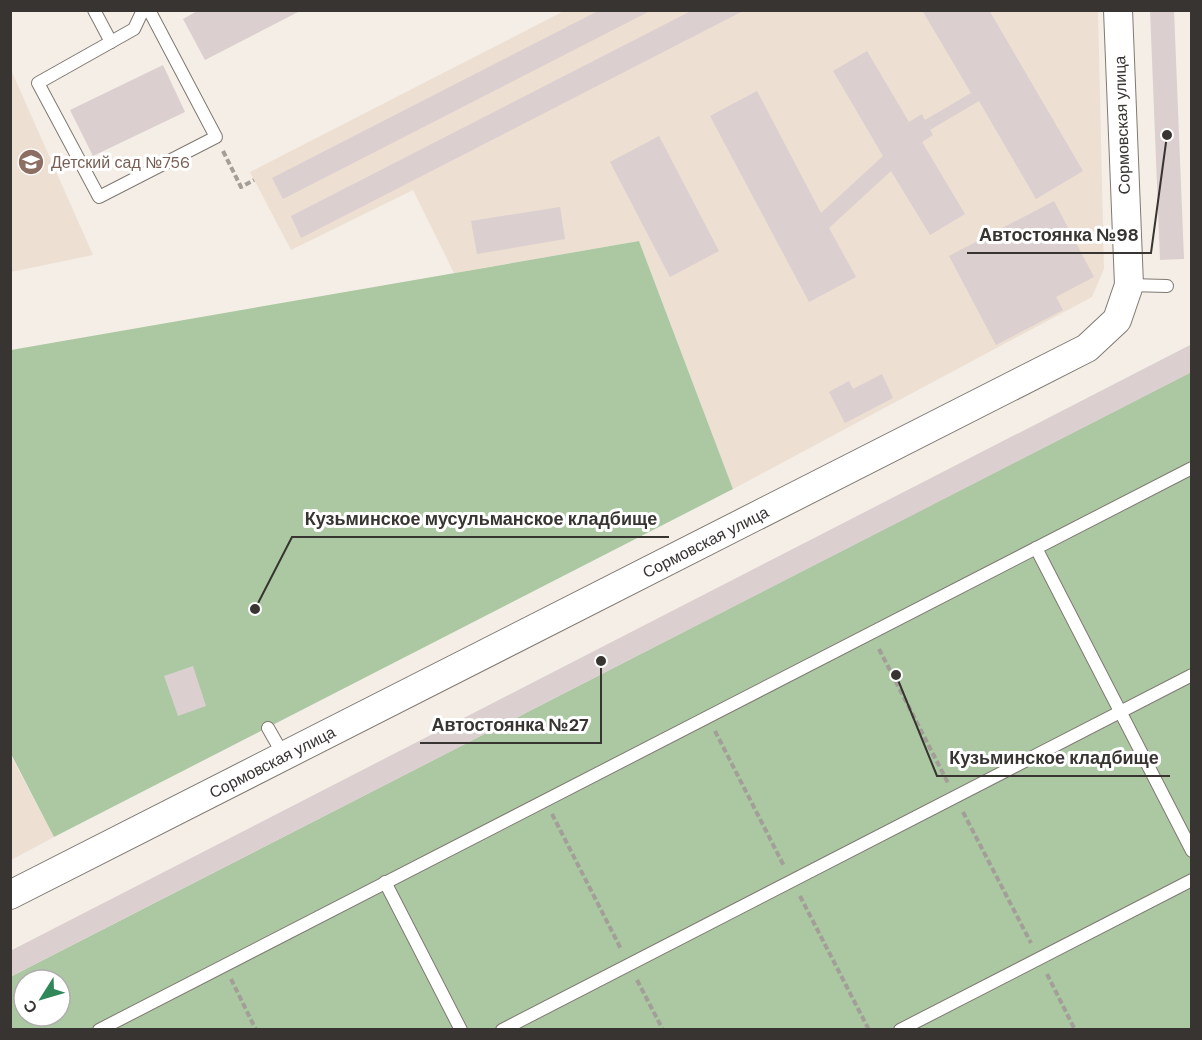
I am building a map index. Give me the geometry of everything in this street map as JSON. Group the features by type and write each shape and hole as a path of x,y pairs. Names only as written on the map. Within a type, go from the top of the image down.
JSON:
{"street":[{"name":"Сормовская улица","path":"10,895 1087,348 1117,320 1128,285 1118,10"}],"lane":[{"path":"94,10 111,42"},
{"path":"143,10 134,29 38,82 99,197 216,137 149,10"},
{"path":"1128,285 1167,286"},
{"path":"99,1029 1191,468"},
{"path":"1036,548 1191,851"},
{"path":"502,1029 1191,675"},
{"path":"268,728 284,756"},
{"path":"900,1029 1191,880"},
{"path":"385,882 461,1029"}],"path":[{"path":"216,137 241,187 254,180"},
{"path":"871,633 1075,1029"},
{"path":"545,800 663,1029"},
{"path":"223,965 256,1029"}],"shaded area":[{"path":"564,11 1098,11 1104,269 1092,297 733,489 639,241 454,273 413,190 291,250 250,172"},
{"name":"Детский сад №756","path":"11,70 93,255 11,272"},
{"path":"10,754 54,837 11,860 10,860"}],"green space":[{"path":"639,241 733,489 54,837 11,754 11,350"},
{"path":"1191,372 1191,1029 11,1030 10,977 12,976 12,1028 72,1028 72,968 28,968"}],"building":[{"path":"199,10 302,10 205,60 183,19"},
{"path":"600,10 652,10 283,199 272,178"},
{"path":"693,10 745,10 301,238 291,216"},
{"path":"922,10 989,10 1083,171 1036,199 979,101 930,130 933,135 922,142 965,214 930,235 891,171 829,228 856,277 809,302 710,116 757,91 821,213 883,156 833,71 867,51 909,122 922,114 925,120 971,93"},
{"path":"1150,10 1174,10 1184,259 1160,260"},
{"path":"163,65 185,112 93,156 70,110"},
{"path":"659,136 719,251 670,277 610,162"},
{"path":"1054,201 1094,277 1056,297 1063,310 996,345 949,256"},
{"path":"560,207 565,239 477,254 471,221"},
{"path":"1192,344 1192,372 28,968 12,968 10,977 10,951"},
{"path":"882,374 893,398 845,423 829,392 849,381 853,389"},
{"path":"193,666 206,706 178,716 164,676"}],"place":[{"name":"Автостоянка №98","path":"1167,135"},
{"name":"Детский сад №756","path":"31,162"},
{"name":"Кузьминское мусульманское кладбище","path":"255,609"},
{"name":"Автостоянка №27","path":"601,661"},
{"name":"Кузьминское кладбище","path":"896,675"}]}
